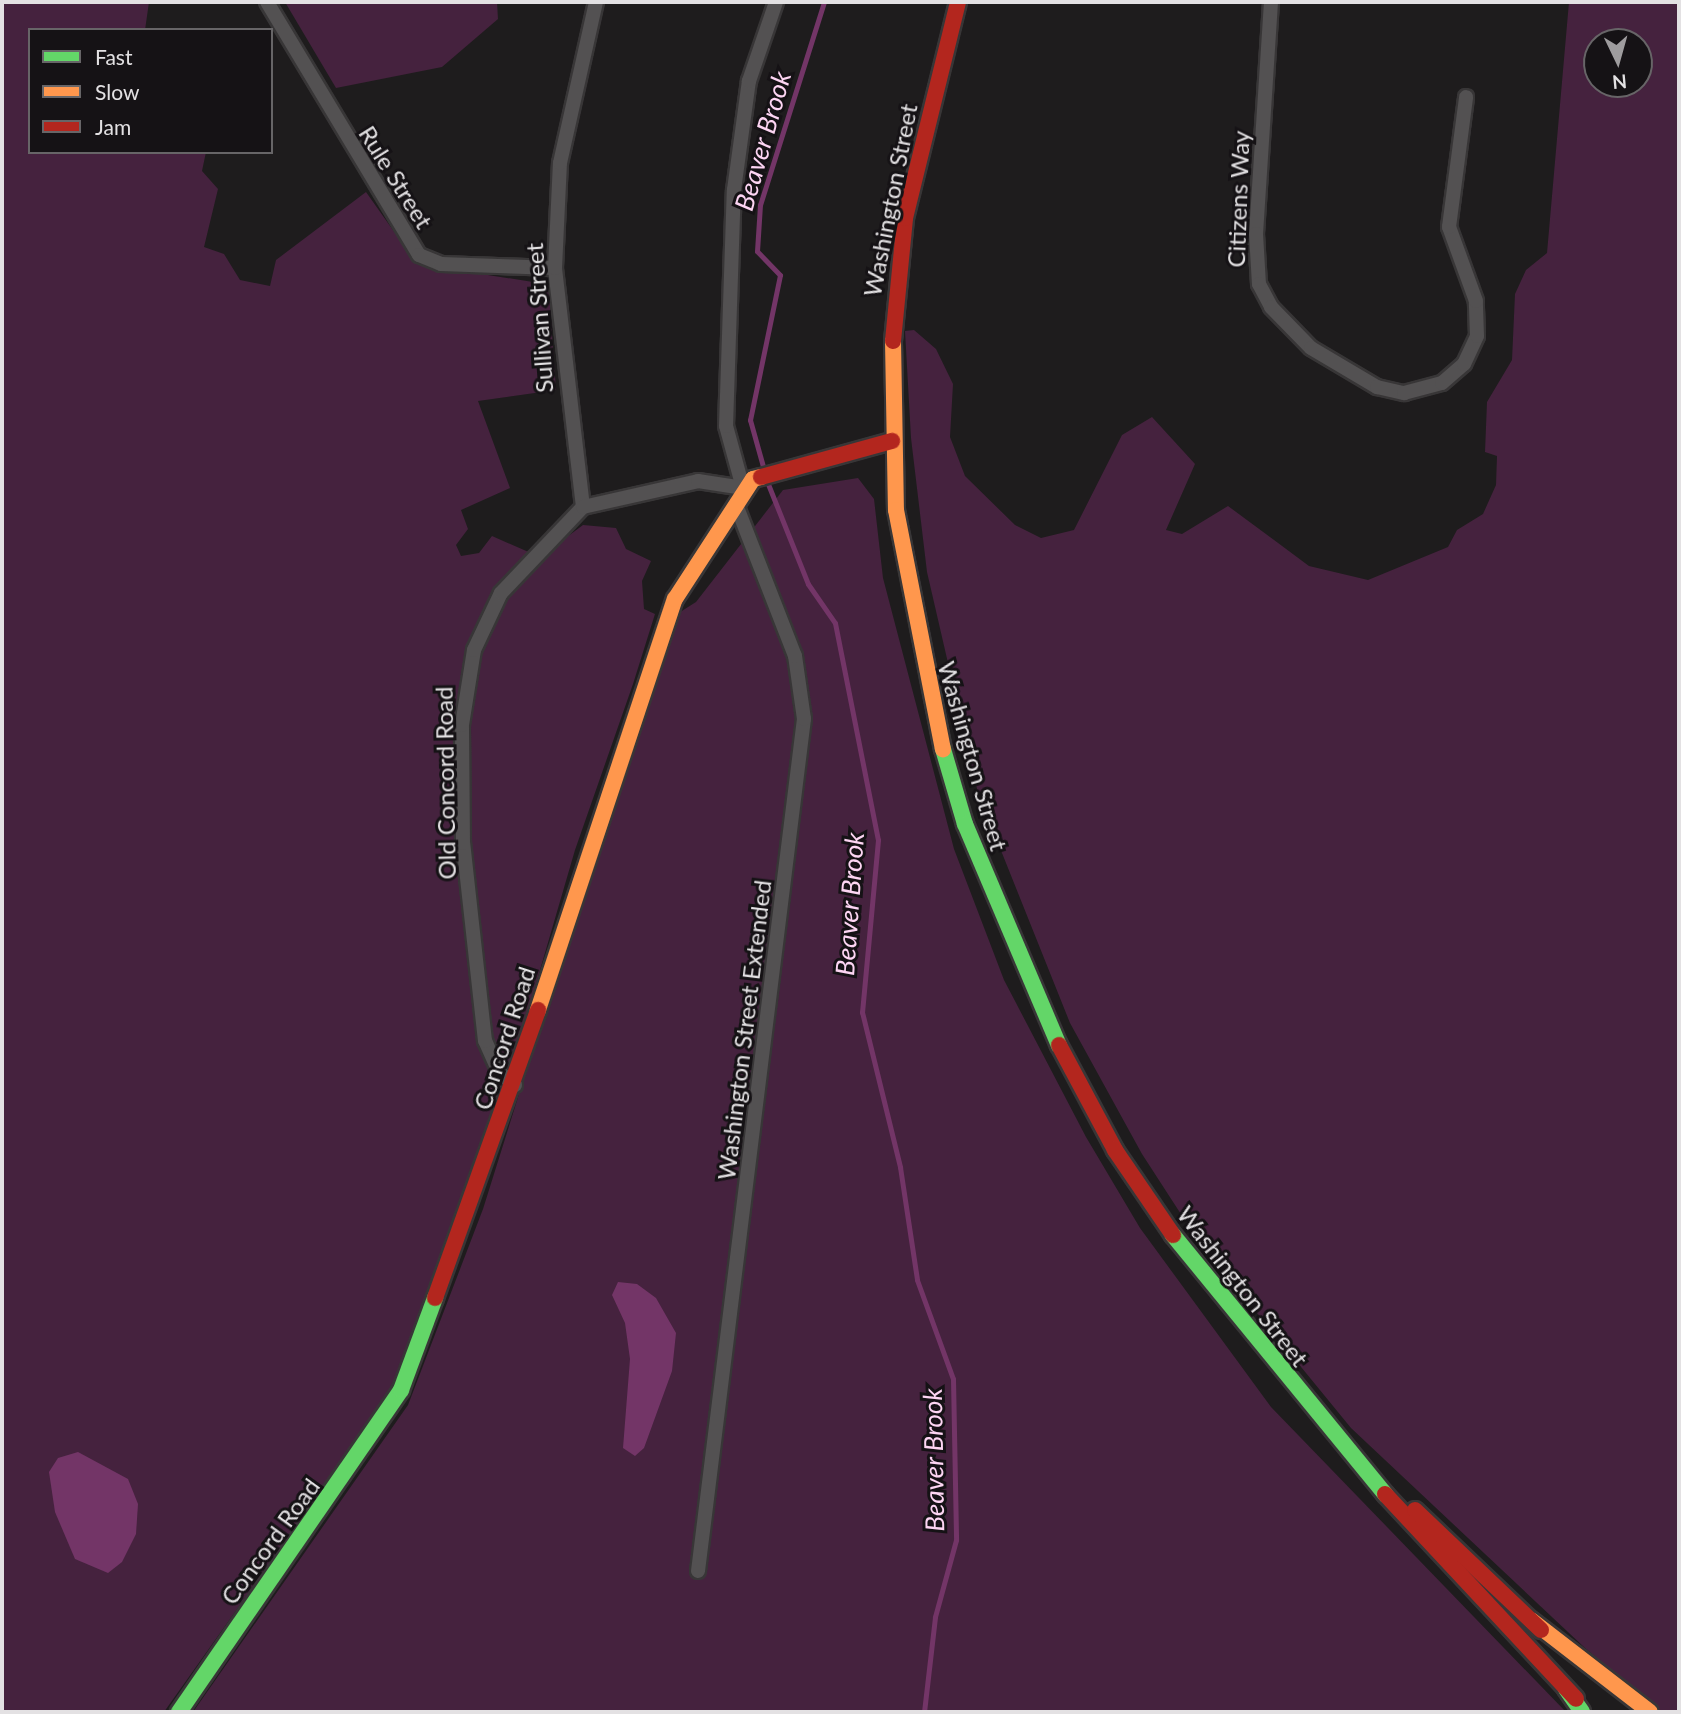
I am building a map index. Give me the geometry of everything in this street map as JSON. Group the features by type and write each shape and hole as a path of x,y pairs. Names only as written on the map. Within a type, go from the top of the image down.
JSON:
{"main road":[{"name":"Washington Street","path":"958,2 898,257 892,441 898,523 932,709 965,824 1021,964 1096,1116 1158,1216 1201,1277 1329,1429 1590,1712"},
{"path":"748,483 787,465 892,441"},
{"name":"Concord Road","path":"179,1712 401,1391 515,1085 660,632 748,483"},
{"name":"Washington Street","path":"1329,1429 1630,1712"},
{"path":"1531,1620 1650,1712"},
{"path":"1566,1689 1582,1712"}],"street":[{"name":"Rule Street","path":"267,2 419,255 441,264 555,268"},
{"name":"Sullivan Street","path":"583,508 555,268 560,163 596,2"},
{"path":"583,508 698,481 748,483 726,426 734,190 749,82 776,2"},
{"name":"Citizens Way","path":"1271,2 1256,234 1259,284 1271,307 1311,348 1377,387 1404,393 1442,383 1464,363 1477,336 1476,301 1449,227 1466,97"},
{"name":"Washington Street Extended","path":"698,1571 804,719 795,656 736,505"},
{"name":"Old Concord Road","path":"515,1085 499,1072 485,1041 463,843 466,678 501,593 583,508"}],"shaded area":[{"path":"2,2 149,2 145,28 28,28 28,154 206,154 202,171 218,189 204,247 224,254 240,280 270,286 276,260 366,192 417,264 533,282 549,293 556,390 478,401 510,488 461,510 468,529 456,545 461,556 479,553 492,536 540,557 583,525 616,528 626,549 651,561 642,581 644,609 655,614 575,850 505,1090 394,1388 164,1712 2,1712"},
{"path":"285,2 497,2 498,19 442,67 336,88"},
{"path":"1569,2 1679,2 1679,1712 1662,1712 1585,1648 1351,1428 1199,1242 1142,1154 1070,1023 978,793 927,572 911,438 905,331 914,330 936,349 953,384 950,437 965,476 1015,525 1041,538 1074,530 1122,435 1152,417 1195,464 1166,530 1182,534 1228,506 1309,566 1368,580 1448,547 1457,530 1483,514 1496,485 1497,456 1485,452 1487,402 1512,360 1515,294 1526,270 1547,253"},
{"path":"858,478 874,499 883,578 954,849 1004,980 1086,1137 1140,1228 1271,1407 1566,1712 193,1712 408,1405 483,1209 605,820 677,614 696,602 783,490"},
{"path":"618,1282 637,1284 656,1298 676,1333 672,1371 644,1448 635,1456 623,1448 630,1359 625,1323 612,1295"},
{"path":"78,1452 128,1479 138,1504 136,1534 122,1562 108,1573 75,1559 55,1512 49,1472 58,1458"}],"waterway":[{"name":"Beaver Brook","path":"764,470 750,420 780,275 757,251 760,205 824,2"},
{"name":"Beaver Brook","path":"766,479 808,584 835,623 878,840 862,1012 900,1167 917,1280 953,1379 956,1540 935,1617 924,1712"}],"traffic: fast":[{"path":"943,749 965,824 1059,1045"},
{"path":"1173,1235 1385,1494"},
{"path":"179,1712 401,1390 435,1298"},
{"path":"1566,1689 1582,1712"}],"traffic: slow":[{"path":"893,341 896,510 943,749"},
{"path":"538,1010 675,599 753,479 761,477"},
{"path":"1531,1620 1650,1712"}],"traffic: jam":[{"path":"893,341 905,218 958,2"},
{"path":"761,477 892,441"},
{"path":"435,1298 538,1010"},
{"path":"1059,1045 1115,1150 1173,1235"},
{"path":"1385,1494 1576,1699"},
{"path":"1415,1510 1541,1630"}]}
